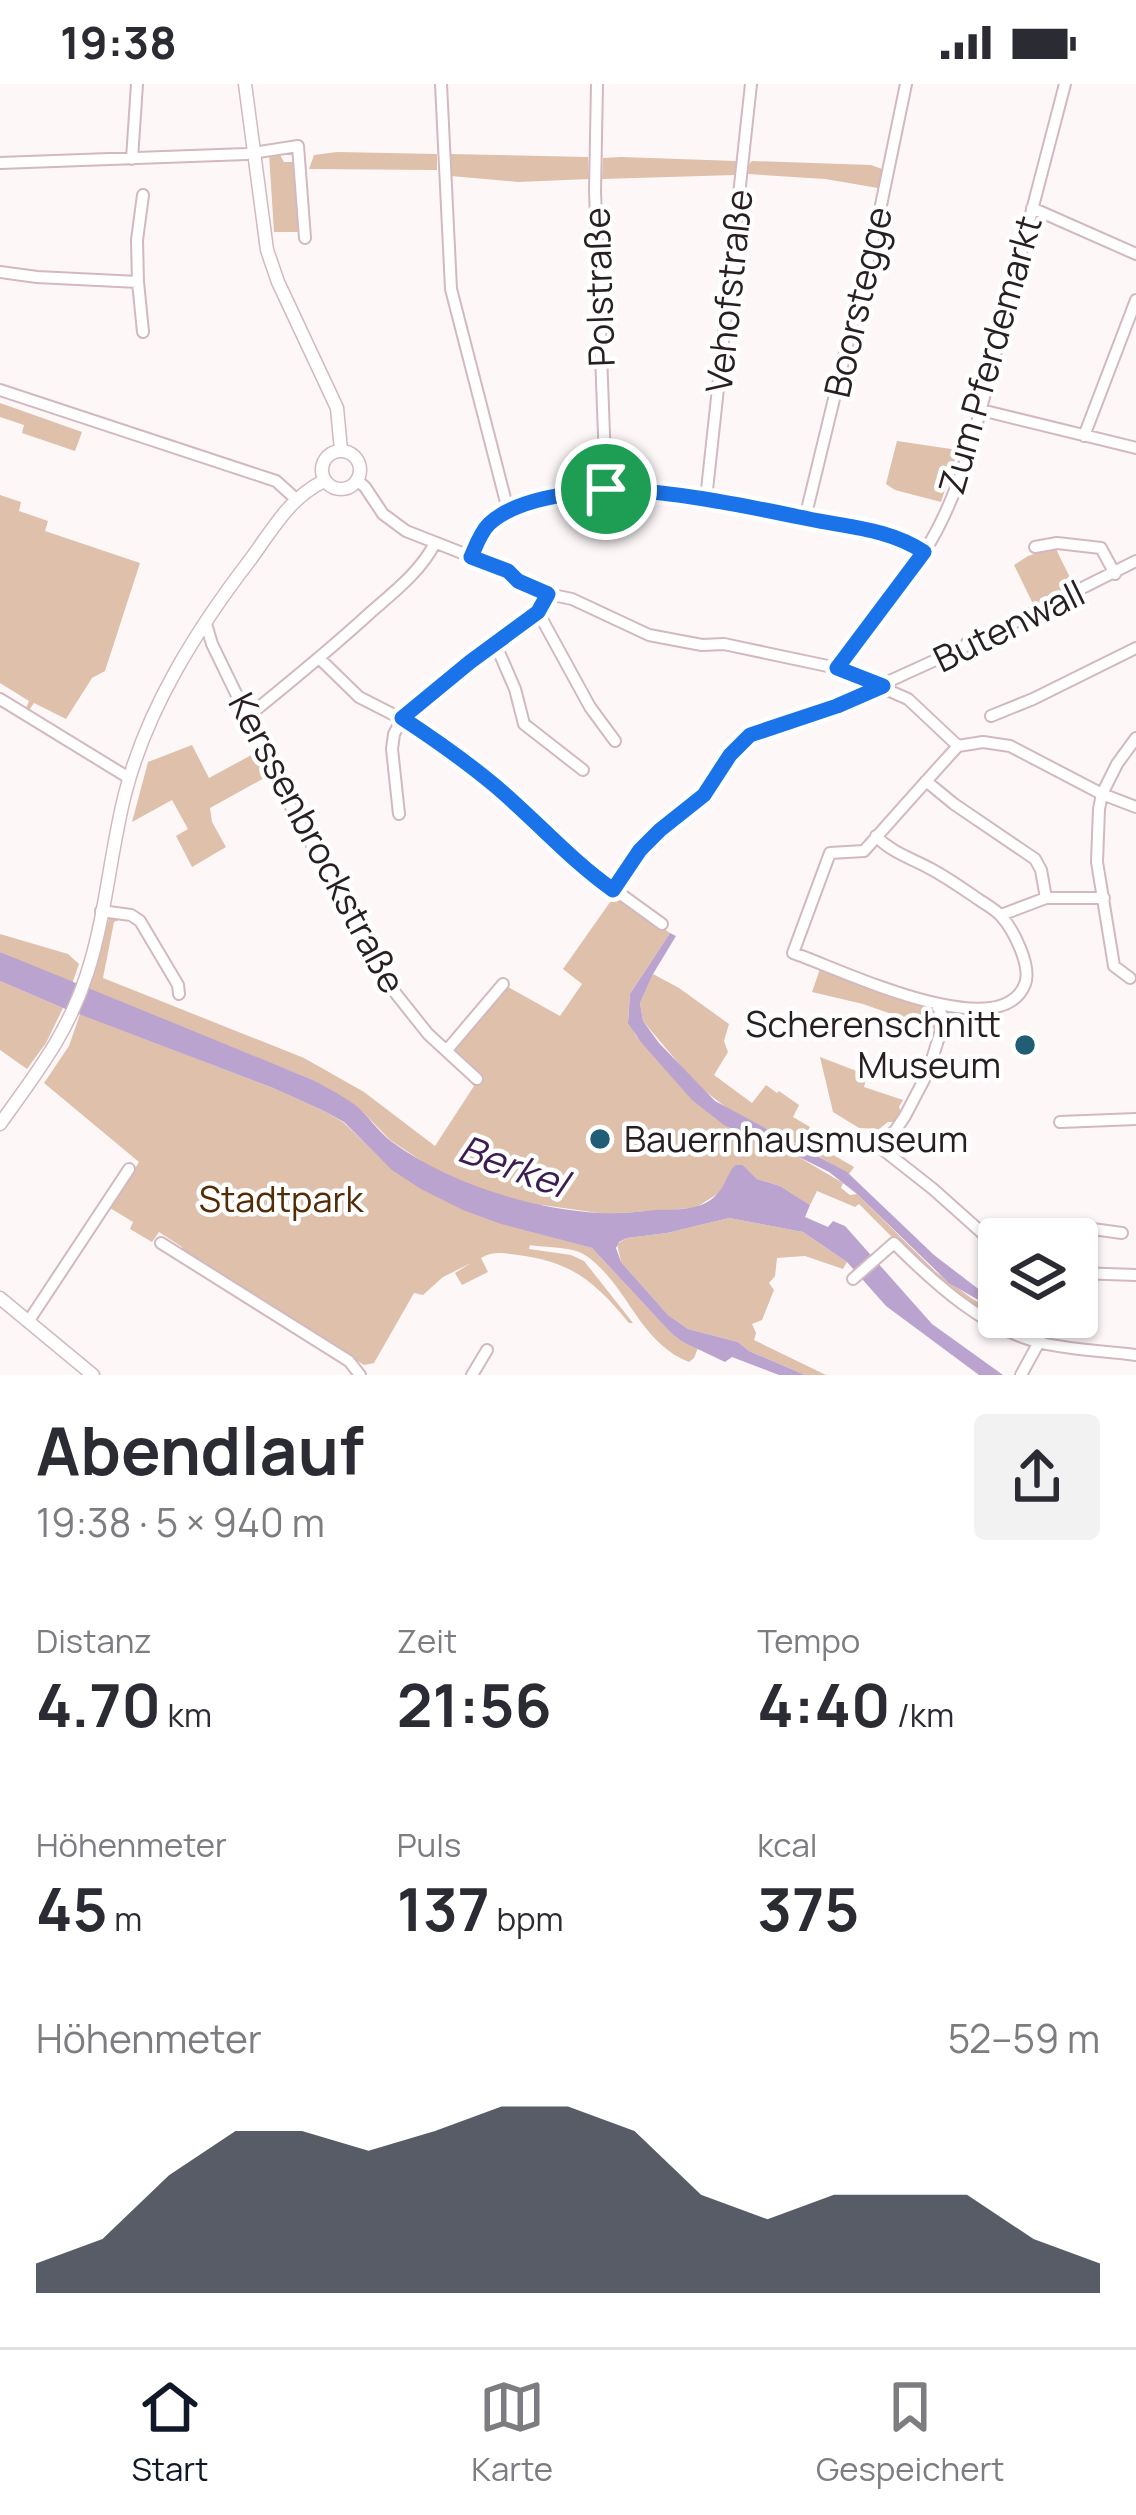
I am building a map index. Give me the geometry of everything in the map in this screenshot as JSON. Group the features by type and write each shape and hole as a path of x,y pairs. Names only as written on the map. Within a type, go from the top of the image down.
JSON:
{"street":[{"path":"132,159 137,84"},
{"path":"245,84 267,250 337,408 341,450"},
{"path":"441,84 451,289 508,510"},
{"name":"Polstraße","path":"597,84 606,489"},
{"name":"Vehofstraße","path":"706,499 751,84"},
{"name":"Boorstegge","path":"806,518 906,84"},
{"name":"Zum Pferdemarkt","path":"837,668 924,552 950,502 981,410 1065,84"},
{"path":"0,163 246,154 298,146 304,238"},
{"path":"142,195 137,240 143,332"},
{"path":"1032,208 1136,254"},
{"path":"0,272 138,281"},
{"path":"1084,436 1136,300"},
{"path":"0,390 276,481 296,499"},
{"path":"981,410 1136,448"},
{"path":"341,450 356,458 357,480 344,489 333,488 322,474 323,461 341,450"},
{"path":"357,480 391,522 508,571 518,581 572,599 649,635 702,645 724,644 837,668 908,698 958,746"},
{"path":"0,1124 69,1021 87,973 129,778 167,687 278,518 296,499 325,481"},
{"path":"471,557 484,529 508,510 606,489 706,499 892,535 924,552"},
{"path":"247,717 320,659 421,566 435,543"},
{"name":"Butenwall","path":"1035,547 1058,543 1101,548 1115,574"},
{"name":"Butenwall","path":"613,890 640,850 704,795 730,755 750,735 883,686 1136,561"},
{"path":"399,814 392,749 402,718 538,612 548,594"},
{"path":"538,612 590,707 615,741"},
{"name":"Kerssenbrockstraße","path":"206,623 293,811 393,990 428,1034 477,1079"},
{"path":"495,644 524,724 583,770"},
{"path":"991,716 1136,648"},
{"path":"320,659 359,698 402,718 496,786 556,845 662,924"},
{"path":"0,699 129,778"},
{"path":"876,836 888,848 930,868 1001,916 1024,959 1025,983 1010,1001 981,1009 936,1004 793,953 830,853 864,850 876,836 958,746 984,737 1136,808"},
{"path":"1130,978 1114,966 1096,841 1102,794 1136,738"},
{"path":"926,781 1035,859 1046,898"},
{"path":"1001,916 1046,898 1104,898"},
{"path":"101,911 136,916 179,994"},
{"path":"447,1051 503,984"},
{"path":"936,1004 943,1024 928,1072 901,1124 877,1145 978,1232"},
{"path":"1060,1121 1136,1119"},
{"path":"28,1322 129,1169"},
{"path":"1098,1230 1122,1233"},
{"path":"160,1243 349,1361 360,1375"},
{"path":"854,1277 894,1243 953,1298 978,1313"},
{"path":"1098,1274 1136,1275"},
{"path":"0,1298 92,1375"},
{"path":"1021,1375 1040,1338 1136,1355"},
{"path":"472,1375 487,1350"}],"green space":[{"path":"269,154 294,162 301,232 274,232"},
{"path":"437,154 437,170 309,169 314,155"},
{"path":"450,154 588,157 589,179 518,182 451,176"},
{"path":"603,158 736,161 735,175 602,179"},
{"path":"752,161 882,169 878,188 748,174"},
{"path":"0,403 82,432 75,451 22,433 24,425 0,417"},
{"path":"897,441 958,450 941,502 886,484"},
{"path":"0,495 21,502 19,511 48,521 45,531 140,563 105,671 92,678 66,719 34,703 29,710 29,701 0,683"},
{"path":"1055,547 1075,588 1035,608 1014,565"},
{"path":"192,745 209,778 257,752 268,776 210,808 226,847 192,867 176,836 188,829 172,800 132,822 148,762"},
{"name":"Stadtpark","path":"615,895 670,933 630,994 628,1020 636,1036 693,1100 725,1126 797,1156 843,1183 841,1188 857,1194 936,1272 978,1302 978,1309 938,1280 859,1204 855,1207 817,1191 810,1205 780,1186 757,1179 743,1165 735,1165 719,1193 695,1208 606,1214 542,1205 533,1232 592,1248 670,1332 698,1348 689,1362 657,1341 612,1281 585,1255 530,1245 529,1249 584,1261 633,1323 593,1285 568,1269 537,1258 494,1253 481,1258 488,1272 462,1285 455,1273 471,1263 443,1277 423,1295 414,1293 374,1363 364,1365 159,1232 152,1242 130,1229 133,1222 110,1208 139,1162 44,1083 69,1046 80,1014 322,1110 343,1122 392,1169 423,1162 390,1140 363,1112 313,1080 89,990 109,919 121,919 114,922 103,978 304,1058 364,1092 435,1146 474,1086 448,1058 508,987 560,1016 582,984 563,969"},
{"path":"0,934 68,954 79,964 72,984 0,952"},
{"path":"820,969 926,1007 937,1017 937,1030 812,992"},
{"path":"653,974 729,1024 724,1041 728,1052 714,1075 752,1103 766,1085 799,1105 793,1117 810,1127 804,1138 854,1167 849,1174 728,1109 696,1084 643,1021 640,1003"},
{"path":"0,981 63,1008 27,1069 0,1050"},
{"path":"820,1057 867,1075 864,1087 903,1100 897,1122 879,1129 859,1128 833,1112"},
{"path":"729,1218 803,1232 847,1262 843,1269 805,1256 777,1258 769,1283 774,1290 762,1320 752,1324 754,1340 826,1375 805,1375 738,1342 688,1329 668,1315 621,1262 617,1244 627,1238"}],"shaded area":[{"path":"670,933 676,936 640,1003 643,1021 659,1043 715,1101 847,1172 934,1255 978,1289 978,1300 949,1283 829,1172 725,1126 692,1100 628,1023 630,994"},
{"path":"0,952 313,1080 355,1105 414,1157 519,1200 600,1213 690,1208 714,1197 735,1165 743,1165 757,1179 780,1186 810,1205 805,1217 828,1227 833,1221 845,1226 932,1324 1003,1375 979,1375 886,1306 847,1262 803,1232 729,1218 619,1242 621,1262 668,1315 688,1329 738,1342 805,1375 779,1375 732,1357 725,1362 670,1332 592,1248 463,1210 392,1170 344,1122 322,1110 0,981"}],"place":[{"name":"Scherenschnitt Museum","path":"1025,1045"},
{"name":"Bauernhausmuseum","path":"600,1139"}],"route":[{"path":"606,489 761,508 892,535 924,552 837,668 883,686 750,735 730,755 704,795 640,850 613,890 556,845 496,786 402,718 538,612 548,594 471,557 484,529 508,510 606,489"}],"water label":[{"name":"Berkel","path":"513,1166"}]}
